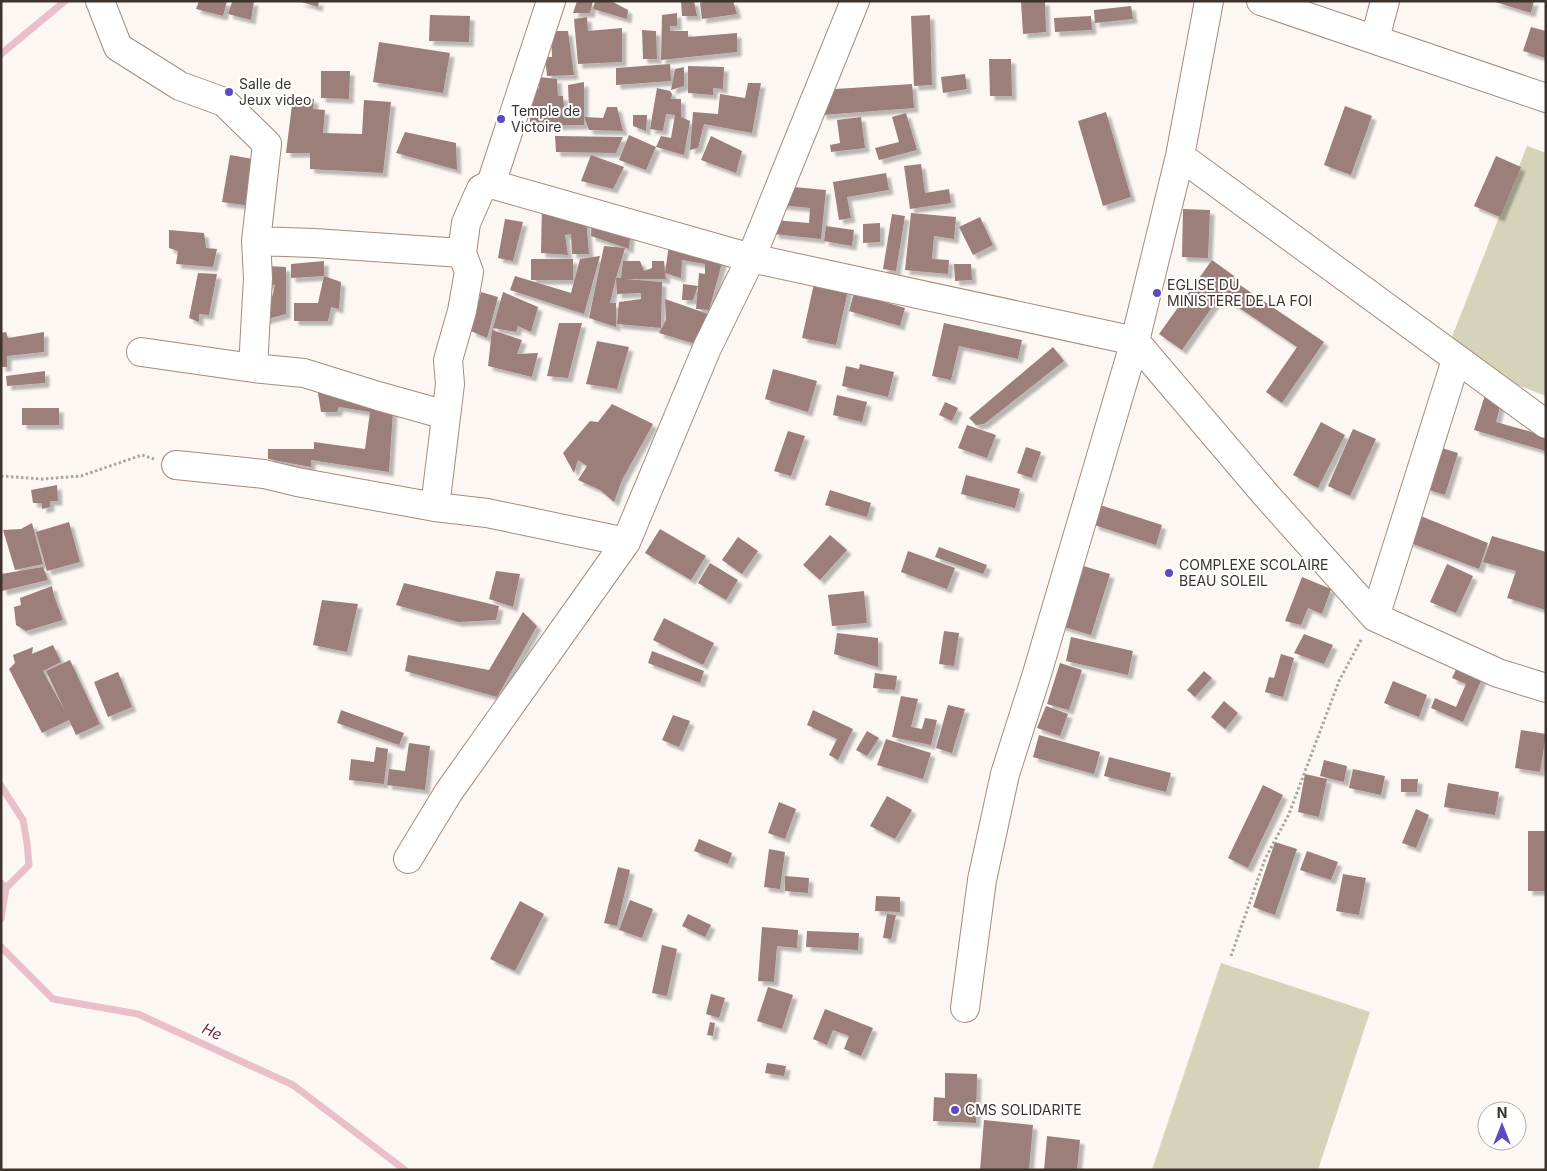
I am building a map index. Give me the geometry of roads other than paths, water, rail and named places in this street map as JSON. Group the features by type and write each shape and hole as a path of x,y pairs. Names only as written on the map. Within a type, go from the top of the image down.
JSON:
{"street":[{"path":"100,1 118,46 180,86 224,102 267,144 256,241 258,278 253,368"},
{"path":"435,507 450,384 448,360 462,311 469,272 462,253 466,223 482,189 491,184 551,1"},
{"path":"408,859 448,793 626,542 707,348 751,258 854,1"},
{"path":"965,1008 982,880 1005,774 1036,677 1135,341 1180,156 1209,1"},
{"path":"1261,1 1546,98"},
{"path":"1375,39 1385,1"},
{"path":"1180,156 1456,360 1546,424"},
{"path":"491,184 751,258 1135,341 1266,494 1375,617 1498,673 1546,688"},
{"path":"256,241 462,253"},
{"path":"141,352 253,368 304,373 446,415"},
{"path":"1375,617 1456,360"},
{"path":"176,465 264,474 297,482 435,507 487,513 626,542"}],"waterway":[{"path":"1,54 65,1"},
{"path":"1,786 23,820 29,865 6,888"},
{"name":"He","path":"1,883 6,888 1,919"},
{"name":"He","path":"1,947 53,999 138,1014 293,1085 405,1170"}],"place":[{"name":"Salle de Jeux video","path":"229,92"},
{"name":"Temple de Victoire","path":"501,119"},
{"name":"EGLISE DU MINISTERE DE LA FOI","path":"1157,293"},
{"name":"COMPLEXE SCOLAIRE BEAU SOLEIL","path":"1169,573"},
{"name":"CMS SOLIDARITE","path":"955,1110"}]}
